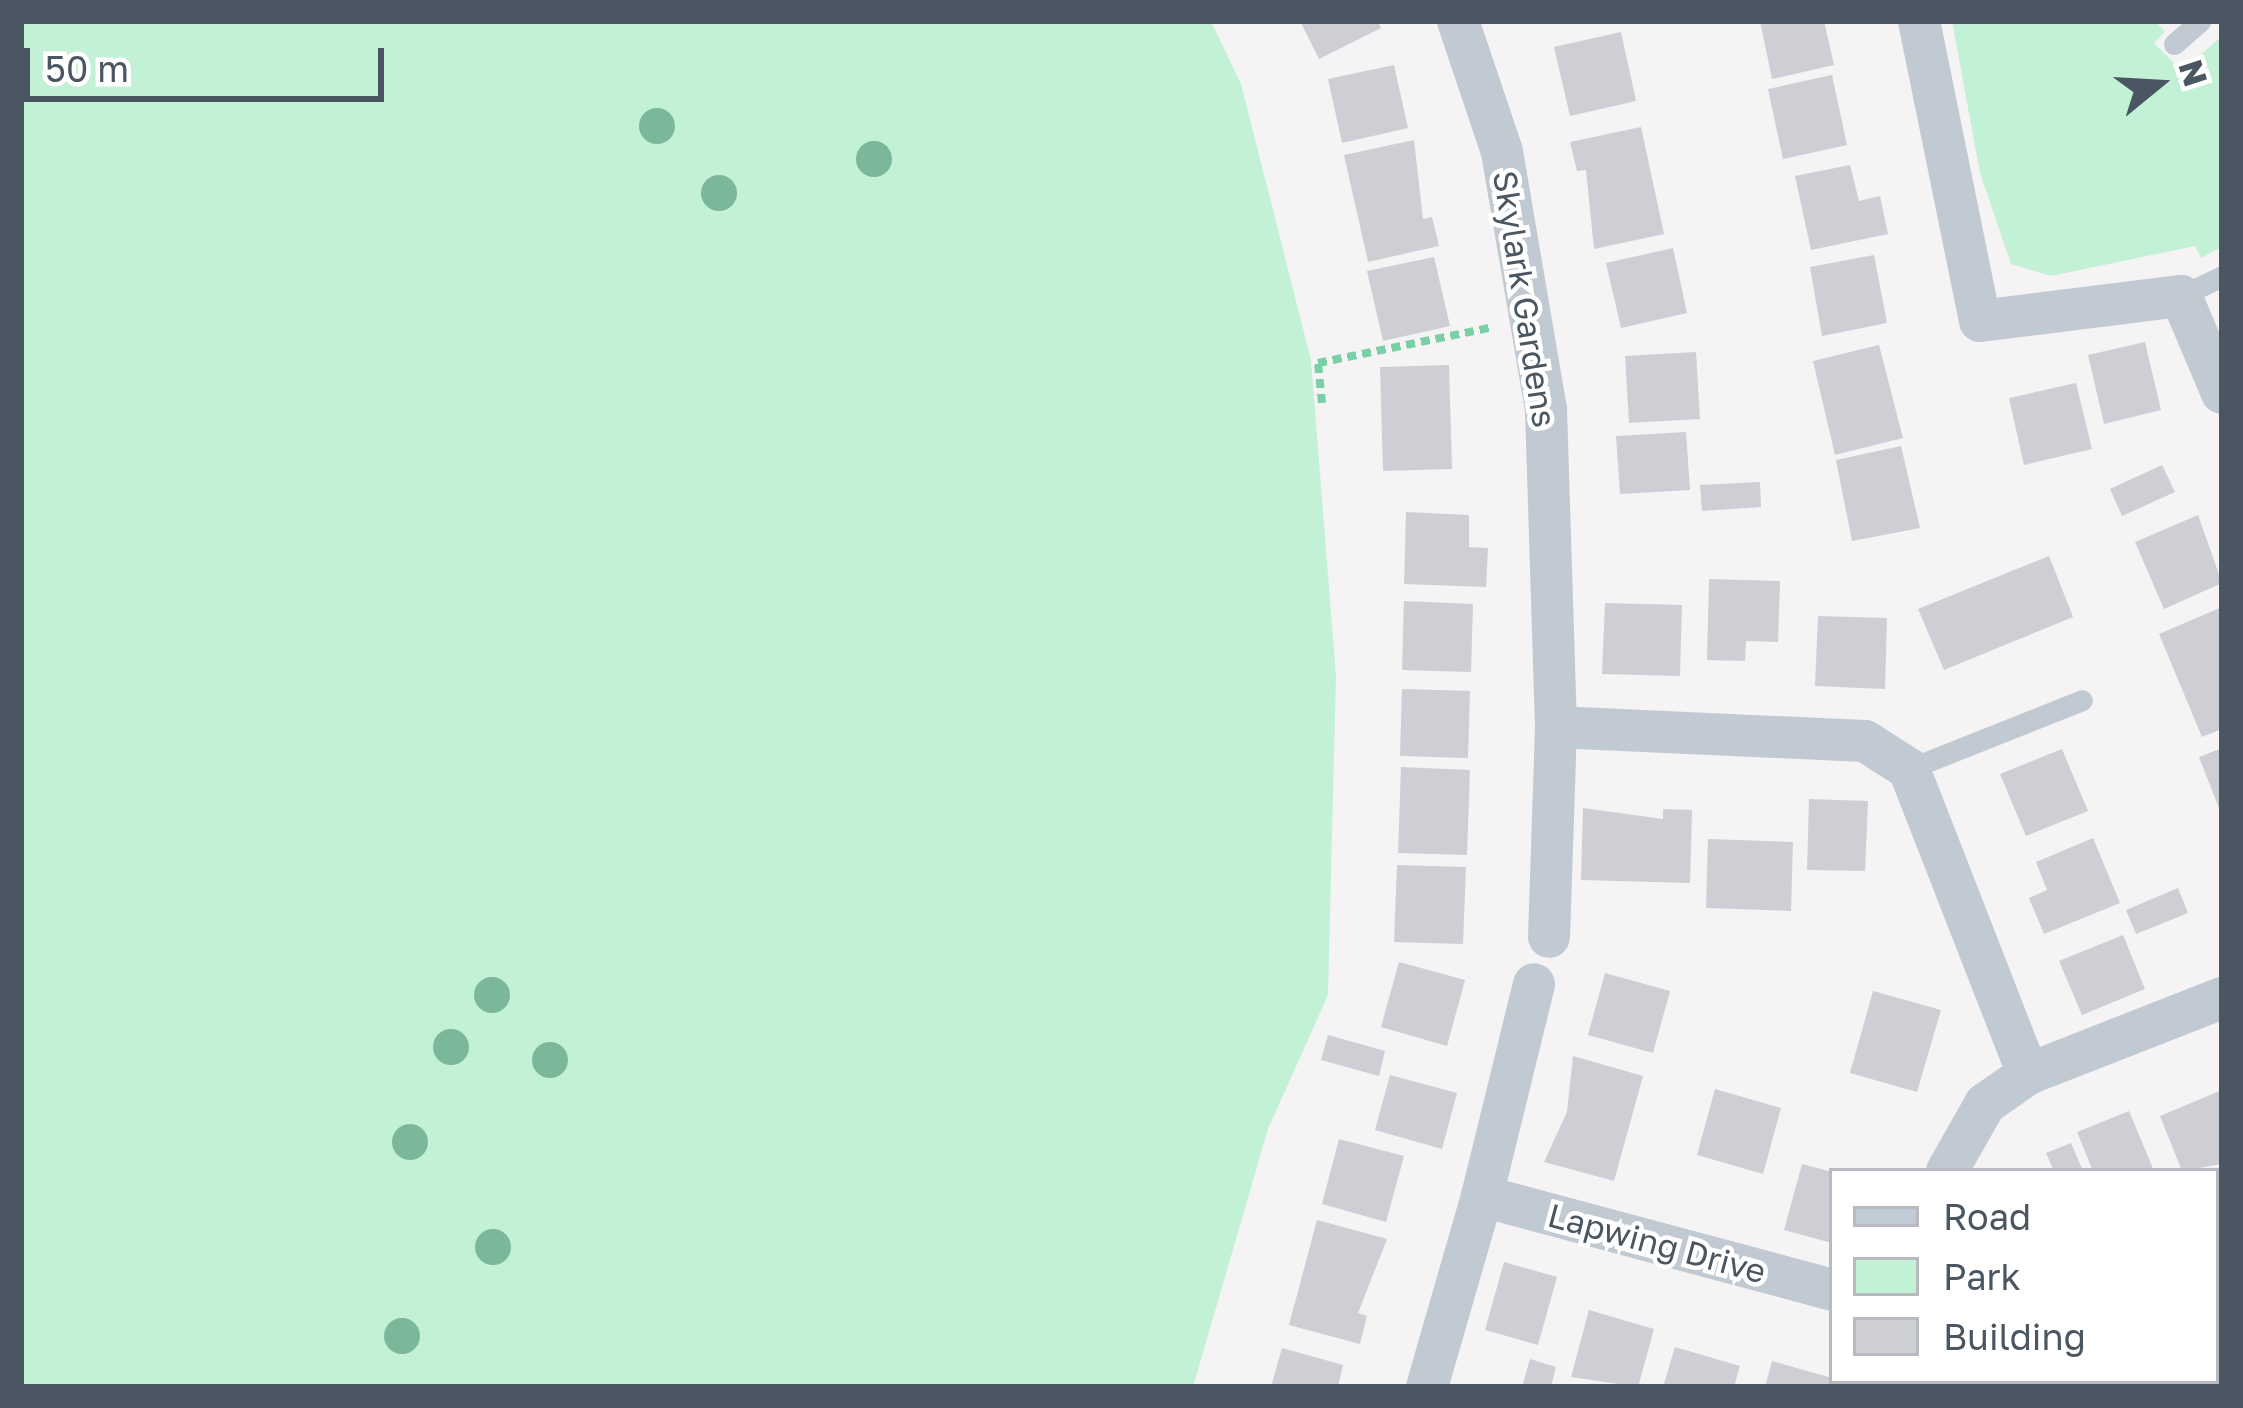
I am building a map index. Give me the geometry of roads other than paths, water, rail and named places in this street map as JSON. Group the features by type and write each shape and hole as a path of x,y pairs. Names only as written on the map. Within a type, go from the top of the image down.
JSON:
{"street":[{"name":"Skylark Gardens","path":"1458,21 1502,152 1546,409 1556,728 1549,937"},
{"path":"1919,21 1980,321 2181,296 2222,393"},
{"path":"1556,728 1865,741 1909,769 2028,1074"},
{"path":"1426,1387 1482,1196 1534,984"},
{"path":"1948,1168 1956,1142 1985,1104 2028,1074 2222,998"},
{"name":"Lapwing Drive","path":"1482,1196 1829,1289"}],"lane":[{"path":"2174,44 2200,21"},
{"path":"2181,296 2222,276"},
{"path":"1909,769 2082,700"}]}
